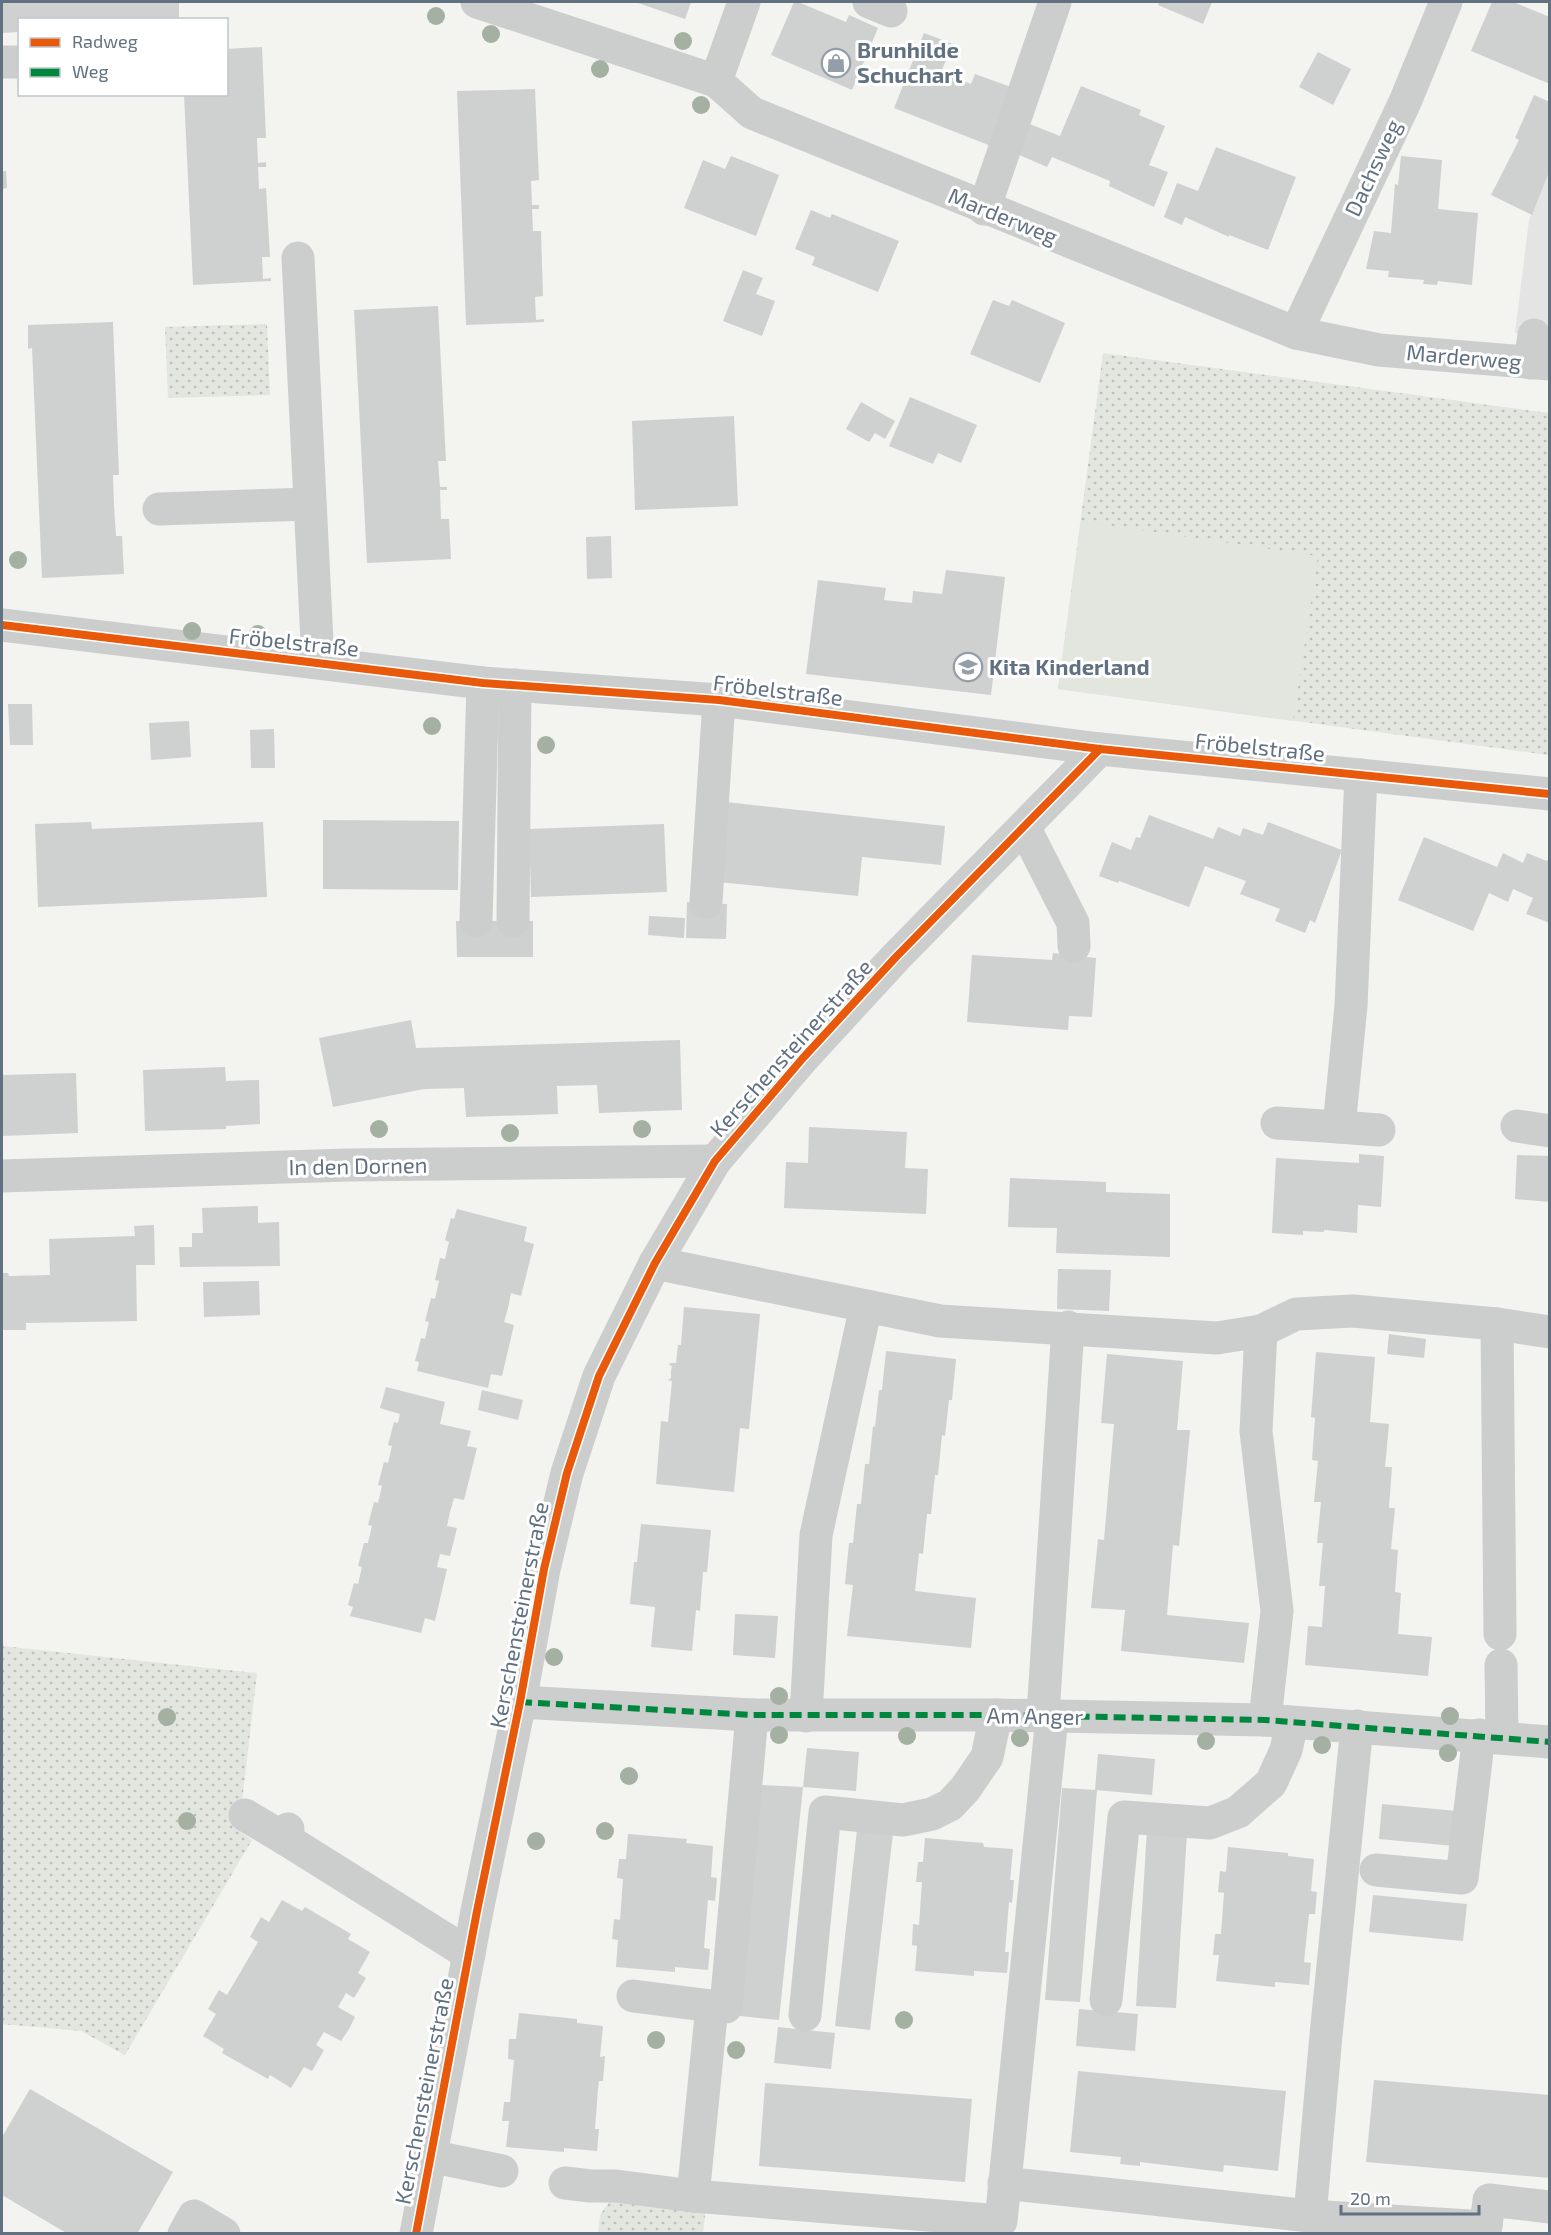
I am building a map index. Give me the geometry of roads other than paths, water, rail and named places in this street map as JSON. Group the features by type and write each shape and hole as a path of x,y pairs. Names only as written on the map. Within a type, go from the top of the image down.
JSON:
{"street":[{"name":"Marderweg","path":"477,2 716,81 752,113 984,209 1296,333 1379,350 1538,354"},
{"path":"716,81 744,2"},
{"path":"984,209 1055,2"},
{"name":"Dachsweg","path":"1296,333 1404,102 1446,2"},
{"path":"2,62 18,62"},
{"path":"298,258 318,662"},
{"path":"159,509 310,504"},
{"name":"Fröbelstraße","path":"2,625 483,683 719,700 1100,749 1550,794"},
{"path":"476,921 483,683"},
{"path":"513,921 515,685"},
{"path":"706,903 719,700"},
{"name":"Kerschensteinerstraße","path":"416,2234 469,1954 486,1912 544,1569 567,1473 599,1376 655,1263 715,1161 803,1058 896,957 1100,749"},
{"path":"1339,1127 1351,1006 1361,775"},
{"path":"1024,827 1073,923 1074,946"},
{"path":"1277,1123 1379,1130"},
{"path":"1517,1126 1550,1131"},
{"name":"In den Dornen","path":"2,1176 348,1165 715,1161"},
{"path":"655,1263 940,1321 1217,1338 1261,1331 1296,1314 1353,1311 1497,1324 1550,1332"},
{"path":"806,1716 816,1535 866,1305"},
{"path":"1376,1870 1462,1878 1472,1835 1491,1736 1501,1650 1497,1324"},
{"path":"565,2183 616,2186 693,2196 1001,2221 1020,2051 1048,1716 1068,1328"},
{"path":"1106,2000 1124,1817 1210,1823 1238,1812 1271,1783 1286,1750 1279,1722 1277,1611 1257,1431 1261,1331"},
{"name":"Am Anger","path":"520,1702 752,1715 996,1715 1279,1722 1550,1742"},
{"path":"633,1996 726,2007 752,1715"},
{"path":"806,2015 825,1812 903,1820 932,1814 950,1805 965,1789 987,1757 996,1715"},
{"path":"1310,2216 1357,1726"},
{"path":"245,1815 287,1834 388,1895 469,1954"},
{"path":"693,2196 712,2006"},
{"path":"430,2156 502,2170"},
{"path":"1004,2183 1310,2216 1486,2227 1489,2200 1550,2207"},
{"path":"184,2234 194,2216 224,2234"}],"place":[{"name":"Brunhilde Schuchart","path":"836,63"},
{"name":"Kita Kinderland","path":"968,667"}]}
